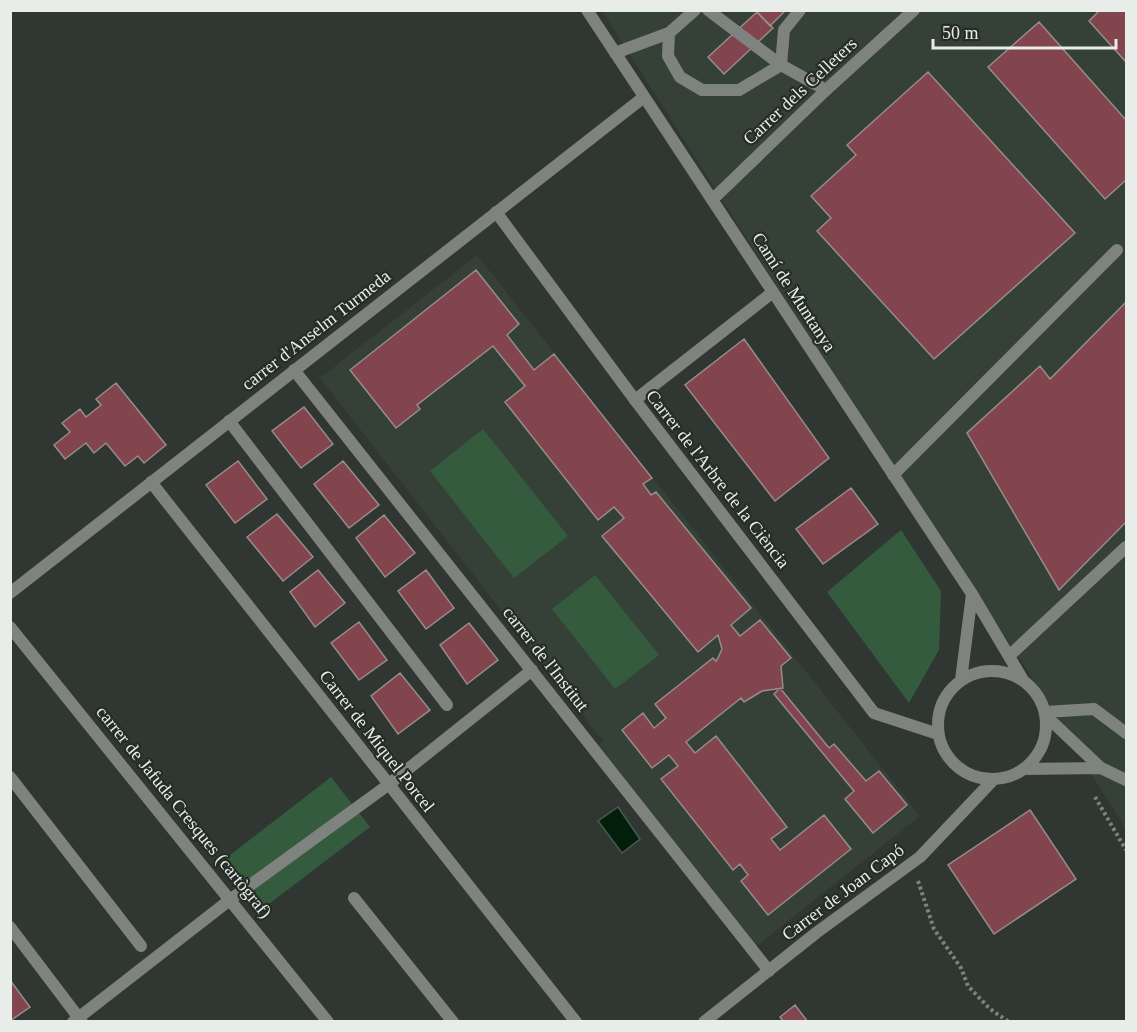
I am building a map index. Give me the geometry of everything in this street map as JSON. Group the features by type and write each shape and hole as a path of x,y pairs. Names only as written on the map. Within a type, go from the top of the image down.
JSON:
{"street":[{"name":"Camí de Muntanya","path":"587,10 972,594 1023,680"},
{"path":"615,53 669,33 695,10"},
{"path":"708,10 781,65 826,90"},
{"path":"781,65 784,30 800,10"},
{"name":"Carrer dels Celleters","path":"712,200 826,90 914,10"},
{"path":"669,33 669,56 680,77 702,90 739,90 781,65"},
{"name":"carrer d'Anselm Turmeda","path":"10,593 644,97"},
{"name":"Carrer de l'Arbre de la Ciència","path":"496,212 635,400 874,713 938,734"},
{"path":"893,475 1117,250"},
{"path":"635,400 773,292"},
{"name":"carrer de l'Institut","path":"294,370 769,971"},
{"path":"229,421 447,705"},
{"name":"Carrer de Miquel Porcel","path":"151,482 576,1022"},
{"path":"1009,656 1126,546"},
{"path":"961,680 972,594"},
{"name":"carrer de Jafuda Cresques (cartògraf)","path":"10,627 231,898 328,1022"},
{"path":"10,927 78,1020 231,898 388,785 532,670"},
{"path":"1046,714 1043,744 1035,758 1023,769 1009,776 994,779 978,777 952,762 943,749 938,734 938,718 942,704 950,690 961,680 977,672 994,670 1011,674 1023,680 1037,694 1046,714 1101,768 1126,780"},
{"path":"1046,714 1095,709 1126,733"},
{"path":"1023,769 1101,768"},
{"path":"10,777 141,946"},
{"name":"Carrer de Joan Capó","path":"704,1022 816,933 920,857 994,779"},
{"path":"354,898 453,1022"}],"path":[{"path":"1095,797 1126,850"},
{"path":"908,866 920,885 934,929 961,968 968,986 990,1009 1009,1022"}],"shaded area":[{"path":"602,11 1126,11 1126,830 1045,698 766,269"},
{"path":"477,255 920,816 755,947 598,746 603,741 320,378"},
{"path":"483,429 568,536 514,578 430,471"},
{"path":"901,530 941,591 939,650 909,703 827,592"},
{"path":"595,575 659,655 615,689 552,609"},
{"path":"331,777 370,827 261,910 221,862"},
{"path":"618,807 640,839 622,853 598,821"}],"building":[{"path":"755,10 785,10 785,11 770,26"},
{"path":"1100,10 1126,10 1126,62 1089,21"},
{"path":"757,12 773,28 724,74 708,57"},
{"path":"1039,22 1126,120 1126,180 1105,199 988,67"},
{"path":"928,72 1075,233 934,359 817,231 831,218 811,196 856,155 847,145"},
{"path":"476,270 519,324 507,335 534,370 554,354 652,478 643,484 651,495 656,492 751,608 731,625 740,636 760,620 791,658 781,666 783,688 762,691 744,702 741,698 686,742 695,753 716,736 787,827 771,839 780,850 824,815 851,849 768,915 741,881 748,875 740,864 733,870 661,779 678,766 669,755 652,768 622,730 643,713 654,728 666,718 655,704 713,658 716,661 722,649 718,635 698,652 602,536 624,518 614,507 598,520 505,402 525,386 493,346 417,405 420,409 396,428 350,370"},
{"path":"1126,302 1126,522 1059,590 967,433 1040,366 1050,379"},
{"path":"744,339 829,458 775,501 685,385"},
{"path":"116,383 166,445 144,463 138,456 125,466 106,443 94,453 86,443 65,459 54,445 70,432 62,423 80,409 86,417 101,405 96,399"},
{"path":"304,407 333,444 301,468 272,431"},
{"path":"238,461 267,499 235,523 206,485"},
{"path":"343,461 379,505 349,528 314,484"},
{"path":"851,488 878,524 823,564 796,529"},
{"path":"277,514 313,557 283,581 247,537"},
{"path":"384,515 415,553 385,577 356,538"},
{"path":"318,570 345,603 315,627 290,592"},
{"path":"426,570 454,608 426,629 398,591"},
{"path":"359,622 387,660 359,680 331,643"},
{"path":"469,623 498,660 467,684 440,645"},
{"path":"400,673 430,710 398,734 371,696"},
{"path":"780,688 829,748 834,744 866,781 879,771 907,805 873,833 845,799 854,791 774,694"},
{"path":"1030,810 1076,879 994,934 948,865"},
{"path":"10,980 30,1007 10,1021"},
{"path":"795,1005 808,1022 784,1022 780,1017"}]}
